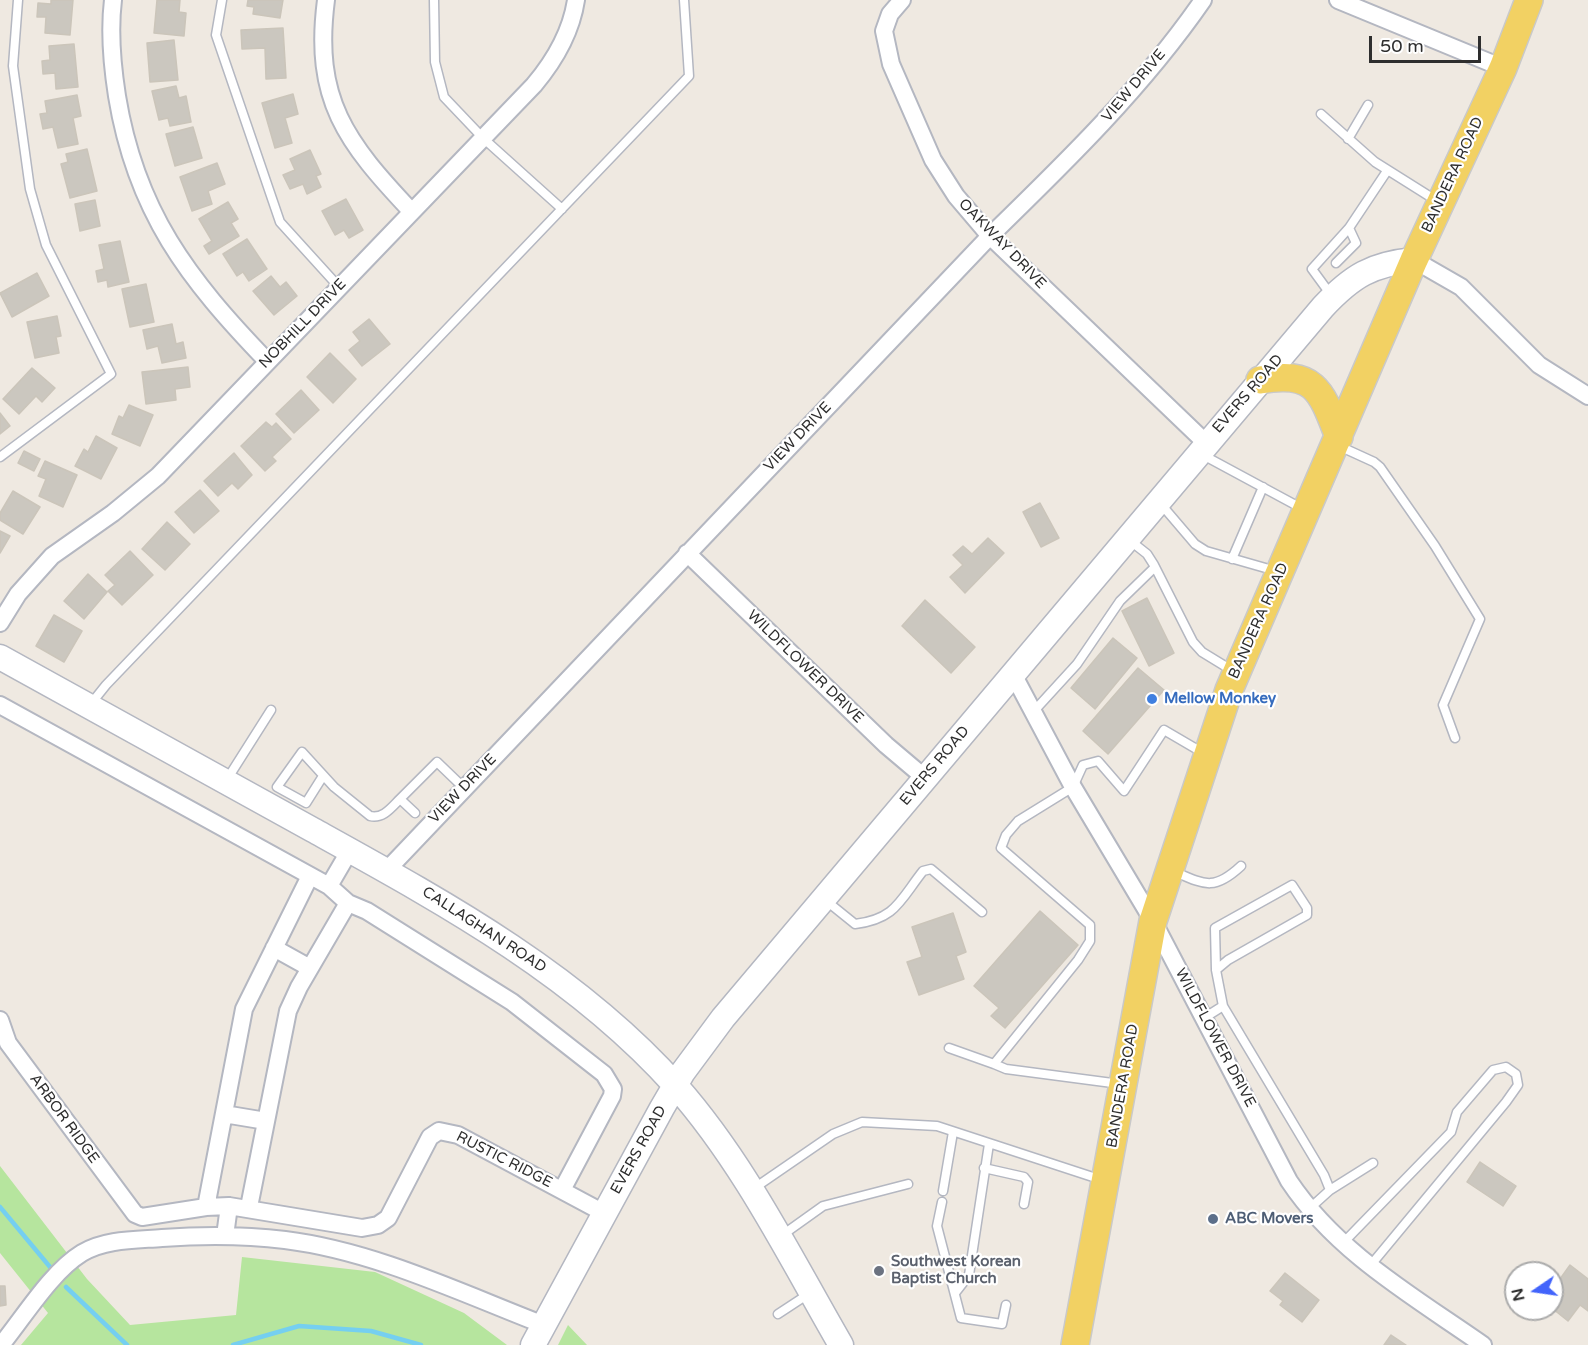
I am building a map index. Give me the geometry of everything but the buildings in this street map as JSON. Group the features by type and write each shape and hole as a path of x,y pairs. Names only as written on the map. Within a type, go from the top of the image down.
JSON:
{"main road":[{"name":"BANDERA ROAD","path":"1075,1345 1154,921 1207,756 1236,672 1414,260 1503,68 1529,0"},
{"name":"EVERS ROAD","path":"539,1335 676,1086 723,1018 1260,380 1339,280 1386,263 1414,260"},
{"path":"1260,380 1284,376 1302,379 1327,406 1337,441"},
{"name":"CALLAGHAN ROAD","path":"0,657 387,870 510,943 541,965 638,1047 676,1086 724,1147 841,1345"}],"street":[{"path":"114,0 112,64 123,131 141,188 157,223 183,264 215,306 267,361"},
{"path":"326,0 322,61 333,105 352,142 381,179 412,212"},
{"name":"NOBHILL DRIVE","path":"0,624 18,594 52,556 136,495 483,138 550,65 567,36 576,0"},
{"name":"OAKWAY DRIVE","path":"902,0 890,14 884,31 896,81 933,160 956,196 990,236 1202,448"},
{"name":"VIEW DRIVE","path":"387,870 990,236 1113,112 1203,0"},
{"path":"1338,0 1503,68"},
{"path":"1414,260 1461,287 1539,365 1588,396"},
{"name":"WILDFLOWER DRIVE","path":"687,553 886,745 925,778"},
{"name":"WILDFLOWER DRIVE","path":"1013,674 1073,788 1154,921 1289,1181 1308,1210 1370,1266 1483,1345"},
{"path":"0,705 329,886 348,903 367,911 512,1002 604,1074 613,1089 607,1108 562,1190"},
{"path":"329,886 350,850"},
{"path":"310,876 244,1009 206,1206 249,1208 284,1026 299,987 348,903"},
{"path":"274,948 310,968"},
{"name":"ARBOR RIDGE","path":"0,1020 8,1042 135,1214 142,1217 206,1206"},
{"path":"224,1114 266,1121"},
{"name":"RUSTIC RIDGE","path":"249,1208 362,1228 378,1225 388,1218 430,1137 440,1131 459,1135 604,1214"},
{"path":"225,1236 229,1206"},
{"path":"1,1345 61,1272 85,1252 119,1242 225,1236 286,1240 336,1249 384,1264 539,1335"}],"lane":[{"path":"0,457 111,374 46,245 30,189 13,66 18,0"},
{"path":"222,0 216,35 280,222 339,287"},
{"path":"434,0 435,62 444,97 483,138 562,208"},
{"path":"89,706 106,685 244,540 689,76 684,0"},
{"path":"1348,139 1368,105"},
{"path":"1321,114 1387,171 1440,203"},
{"path":"1339,280 1312,269 1349,228 1387,171"},
{"path":"1339,280 1356,243 1349,228"},
{"path":"1328,253 1339,280"},
{"path":"1337,441 1374,462 1380,468 1435,546 1480,619 1443,705 1455,738"},
{"path":"1202,448 1263,487 1307,510"},
{"path":"1232,559 1263,487"},
{"path":"1158,500 1195,544 1206,551 1280,572"},
{"path":"1126,538 1147,554 1193,642 1202,651 1236,672"},
{"path":"1034,711 1077,664 1120,601 1155,567"},
{"path":"225,782 271,710"},
{"path":"994,1064 1078,960 1090,941 1090,926 1001,848 1006,835 1018,821 1073,788 1083,765 1098,761 1124,791 1164,730 1207,756"},
{"path":"323,776 306,803 277,787 302,752 323,776 370,816 377,818 385,813 437,762 464,788"},
{"path":"399,799 415,813"},
{"path":"1170,869 1203,884 1216,884 1241,866"},
{"path":"824,898 855,924 871,922 889,915 923,871 931,869 982,912"},
{"path":"1216,970 1228,960 1307,915 1307,908 1292,885 1215,928 1216,970 1223,1006 1324,1175 1330,1190"},
{"path":"1204,1018 1223,1006"},
{"path":"949,1048 1005,1069 1123,1084"},
{"path":"1343,1243 1451,1132 1457,1112 1493,1070 1506,1067 1516,1074 1518,1085 1506,1102 1370,1266"},
{"path":"751,1190 833,1134 862,1122 937,1126 1105,1181"},
{"path":"943,1191 953,1132"},
{"path":"955,1293 969,1275 989,1144"},
{"path":"1308,1210 1330,1190 1373,1163"},
{"path":"984,1168 1024,1177 1028,1182 1024,1204"},
{"path":"778,1238 823,1206 908,1185"},
{"path":"942,1202 938,1226 962,1318 1002,1324 1006,1305"},
{"path":"778,1314 811,1293"}],"green space":[{"path":"0,1166 87,1279 130,1325 236,1315 242,1257 375,1272 464,1313 507,1345 21,1345 48,1313 0,1253"},
{"path":"568,1325 587,1345 558,1345"}],"waterway":[{"path":"0,1207 50,1267"},
{"path":"66,1287 127,1345"},
{"path":"233,1345 299,1326 371,1331 421,1345"}],"place":[{"name":"Mellow Monkey","path":"1152,699"},
{"name":"ABC Movers","path":"1213,1219"},
{"name":"Southwest Korean Baptist Church","path":"879,1271"}]}
